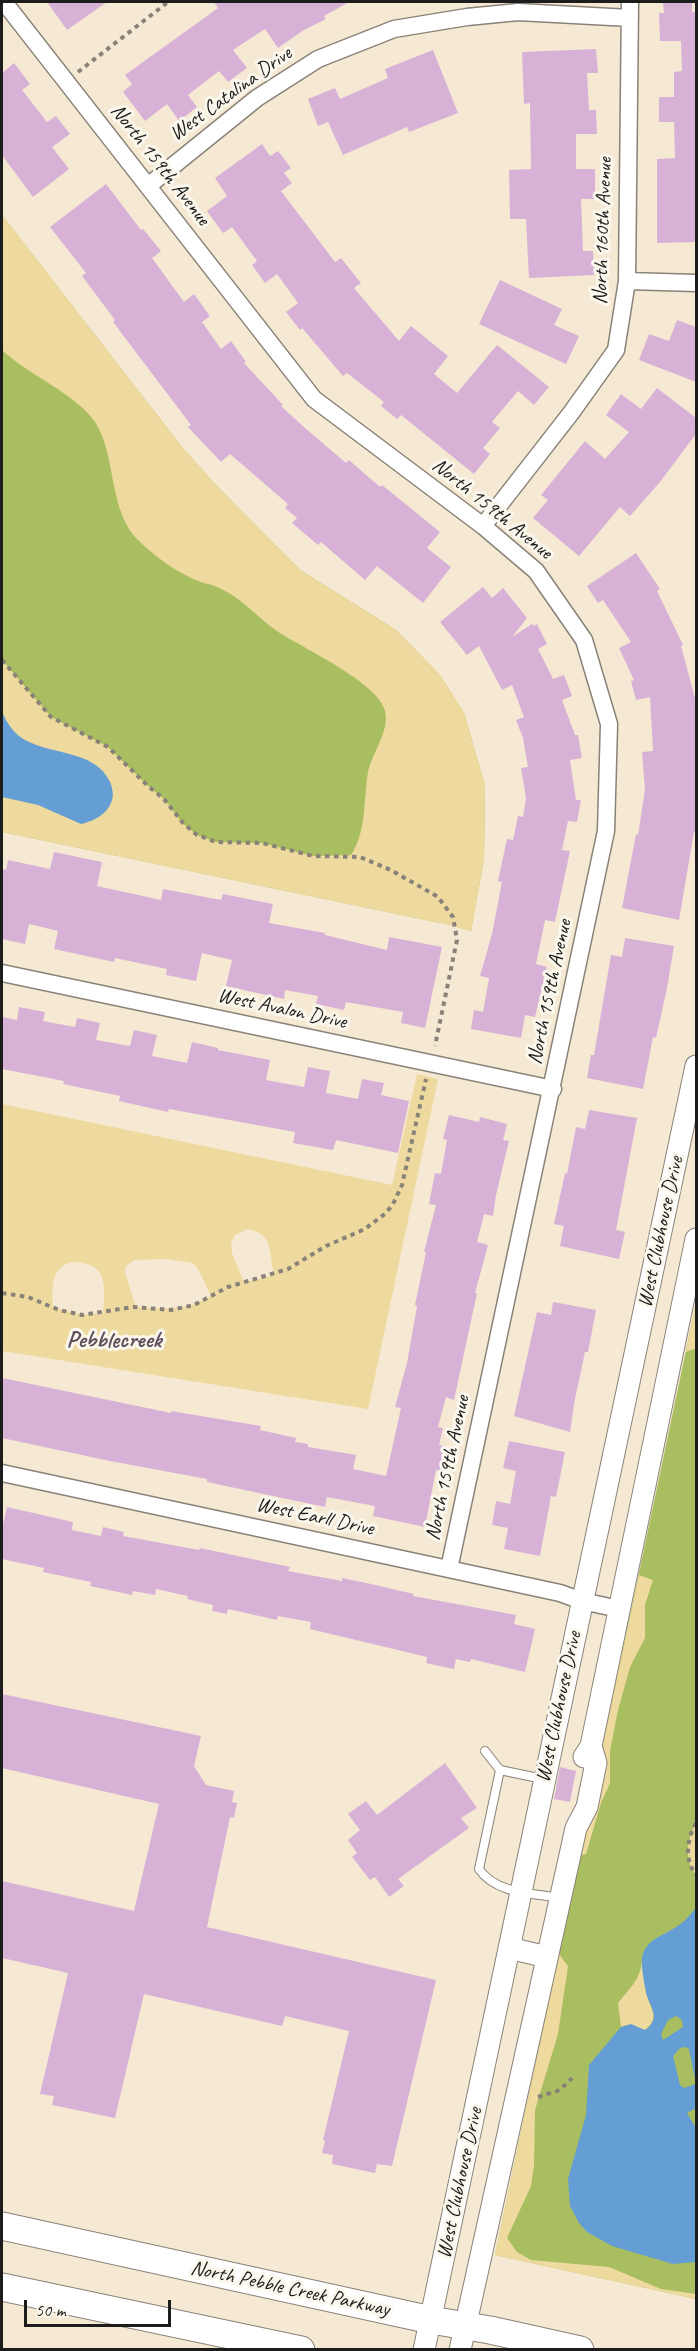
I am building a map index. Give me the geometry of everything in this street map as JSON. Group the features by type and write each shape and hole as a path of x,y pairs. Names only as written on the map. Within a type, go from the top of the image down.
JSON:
{"main road":[{"name":"North Pebble Creek Parkway","path":"2,2226 431,2320 462,2337 580,2349"},
{"path":"2,2287 301,2349"}],"street":[{"name":"North 159th Avenue","path":"4,2 314,399 483,526 536,571 584,640 609,724 606,831 553,1089 449,1569"},
{"name":"West Catalina Drive","path":"148,186 266,92 318,58 394,28 518,12 630,10"},
{"name":"North 160th Avenue","path":"483,526 571,413 616,350 627,281 630,10"},
{"path":"627,281 696,283"},
{"name":"West Avalon Drive","path":"2,973 553,1089"},
{"name":"West Clubhouse Drive","path":"424,2349 696,1066"},
{"name":"West Clubhouse Drive","path":"462,2337 576,1828 586,1807 597,1763 591,1746 696,1239"},
{"name":"West Earll Drive","path":"2,1473 560,1593 582,1601 618,1608"},
{"path":"509,1948 548,1957"}],"lane":[{"path":"485,1751 500,1770 544,1779"},
{"path":"500,1770 479,1869 486,1879 499,1887 561,1898"}],"path":[{"path":"66,82 168,2"},
{"path":"696,1823 688,1847 692,1868 696,1875"},
{"path":"538,2097 560,2090 572,2078"}],"green space":[{"path":"2,215 182,447 214,483 300,570 396,630 440,675 464,713 485,786 484,859 471,931 2,832"},
{"path":"696,1303 696,2299 495,2255 588,1816 606,1776 603,1744"}],"sand":[{"path":"2,215 182,447 214,483 300,570 396,630 440,675 464,713 485,786 484,859 471,931 2,832 2,660 51,717 108,747 164,799 182,823 197,835 216,842 262,843 313,856 351,855 360,836 368,772 383,734 386,719 385,711 379,700 354,677 277,631 227,592 190,578 168,565 147,549 130,531 118,501 102,436 95,422 76,402 2,350"},
{"path":"417,1074 438,1079 368,1409 2,1351 2,1104 392,1185","holes":["247,1229 262,1235 266,1240 275,1275 244,1282 232,1253 231,1243 235,1235","166,1259 193,1263 211,1296 183,1307 166,1309 136,1307 125,1273 126,1266 134,1260","71,1262 83,1263 98,1270 104,1284 103,1313 82,1315 53,1307 54,1280 59,1269"]},
{"path":"696,1303 696,1351 693,1349 686,1352"},
{"path":"639,1575 653,1580 645,1605 645,1638 630,1667 618,1710 610,1751 610,1783 601,1803 586,1854 580,1855 588,1816 606,1776 603,1744"},
{"path":"696,1823 696,1875 688,1856 688,1849"},
{"path":"559,1954 568,1966 558,2034 535,2110 534,2166 531,2186 507,2238 517,2252 531,2260 609,2267 661,2289 696,2294 696,2299 495,2255"},
{"path":"642,1962 647,1995 653,2013 652,2021 645,2030 626,2025 621,2027 618,2003 636,1979"}],"water":[{"path":"2,712 11,728 25,740 84,759 103,772 110,782 113,793 110,805 104,813 81,824 38,805 2,797"},
{"path":"696,1908 696,2084 696,2108 687,2113 696,2128 696,2262 673,2264 612,2246 587,2232 570,2206 568,2179 586,2115 589,2065 621,2027 631,2024 645,2030 653,2022 654,2013 643,1978 644,1952 651,1942 674,1929","holes":["676,2016 682,2020 683,2027 663,2040 661,2034 668,2020","686,2047 689,2049 696,2084 684,2088 680,2085 673,2056 680,2048"]}],"building":[{"path":"47,2 107,2 67,30"},
{"path":"214,2 349,2 324,16 326,19 304,30 278,48 265,29 233,50 247,68 228,82 219,71 188,95 197,107 179,121 167,104 145,121 123,92 132,84 125,75 218,8"},
{"path":"663,2 692,2 692,12 696,12 696,242 657,243 657,159 675,158 674,122 659,122 659,97 674,97 674,72 682,71 681,41 660,41 659,13 664,13"},
{"path":"596,49 598,73 587,73 589,110 596,110 597,134 576,134 576,169 595,169 595,199 581,199 583,251 593,251 594,275 529,278 526,219 510,219 509,170 531,169 530,103 524,104 522,52"},
{"path":"433,50 458,113 409,132 407,127 343,155 328,122 318,126 308,99 335,88 340,99 388,78 385,69"},
{"path":"14,63 30,84 22,90 47,122 56,116 70,134 52,147 69,169 33,197 2,155 2,73"},
{"path":"262,144 270,156 278,151 291,168 284,173 292,183 281,191 335,262 341,258 361,283 354,288 399,341 411,326 448,356 434,374 457,393 497,345 549,387 534,405 518,391 492,422 500,428 483,448 490,454 474,474 401,415 397,419 381,406 384,402 347,373 343,376 286,312 298,303 277,274 265,283 252,265 257,261 232,227 223,233 207,211 227,196 215,178"},
{"path":"106,184 141,230 143,229 161,251 152,258 184,302 194,294 210,316 202,322 221,349 231,341 246,362 244,363 283,405 281,406 305,428 346,463 349,460 380,487 382,485 440,532 427,548 451,567 423,603 377,566 365,580 321,542 318,545 292,523 297,518 285,508 288,504 230,454 221,462 188,427 191,425 113,322 115,320 82,276 86,273 50,227"},
{"path":"500,280 562,309 554,325 579,336 566,364 479,324"},
{"path":"677,320 696,327 696,382 639,360 649,334 669,341"},
{"path":"657,388 696,418 696,434 660,482 630,516 620,507 579,556 533,518 548,500 541,495 585,441 605,459 629,432 606,415 621,394 641,409"},
{"path":"636,553 660,589 657,591 683,645 681,646 696,702 696,833 694,832 679,920 622,908 636,834 638,835 645,789 642,752 653,751 650,697 636,700 631,681 634,680 619,648 631,642 603,600 598,603 587,586"},
{"path":"483,587 492,598 503,588 527,618 512,637 532,624 534,626 537,624 547,644 538,649 553,679 564,675 572,696 562,700 575,735 578,735 582,758 570,760 576,800 581,800 577,822 568,821 562,850 570,851 555,922 545,920 536,964 547,967 535,1017 525,1015 521,1038 471,1029 474,1010 483,1012 489,978 480,976 492,934 502,882 498,881 507,839 513,840 518,816 523,817 526,798 521,768 528,767 523,738 516,720 524,717 512,685 502,690 479,646 467,655 440,622"},
{"path":"54,852 102,862 97,886 161,900 163,889 221,900 223,894 273,904 269,923 325,933 325,935 387,950 389,937 442,947 425,1028 401,1023 403,1012 346,1002 344,1010 316,1004 318,996 285,990 284,999 226,986 232,960 202,953 196,981 166,975 167,969 115,958 114,962 54,949 58,931 29,924 25,944 2,939 2,869 6,870 8,860 50,869"},
{"path":"625,938 674,946 667,988 656,1038 653,1037 643,1089 587,1078 591,1055 594,1055 611,955 622,957"},
{"path":"19,1007 45,1012 43,1021 75,1027 77,1018 100,1023 96,1040 130,1046 134,1030 157,1035 152,1056 187,1063 192,1042 218,1048 218,1050 270,1060 266,1080 304,1087 308,1067 330,1071 326,1093 358,1099 362,1079 384,1083 381,1095 409,1101 398,1153 336,1140 333,1150 293,1143 295,1132 169,1109 168,1112 119,1101 120,1096 63,1084 64,1081 2,1069 2,1017 17,1020"},
{"path":"589,1110 637,1118 616,1230 625,1232 619,1259 560,1246 564,1226 554,1224 576,1127 585,1129"},
{"path":"449,1115 479,1122 480,1117 507,1124 503,1140 509,1141 493,1216 484,1214 477,1242 488,1245 475,1293 477,1293 454,1400 446,1397 438,1427 443,1428 439,1445 444,1446 440,1471 436,1470 425,1527 373,1516 375,1506 327,1497 325,1507 207,1482 207,1479 2,1438 2,1378 171,1413 171,1411 261,1426 260,1430 296,1438 295,1442 308,1444 308,1447 356,1455 353,1469 386,1476 401,1408 395,1407 407,1363 417,1306 415,1305 426,1252 424,1252 436,1205 429,1204 435,1173 441,1174 447,1140 443,1139"},
{"path":"553,1302 596,1310 588,1352 585,1352 570,1432 514,1416 537,1312 551,1315"},
{"path":"509,1441 565,1452 556,1497 551,1496 540,1556 504,1549 508,1528 492,1525 496,1501 510,1504 516,1471 503,1468"},
{"path":"7,1507 73,1522 72,1530 101,1536 103,1527 124,1532 123,1536 199,1550 200,1548 290,1567 288,1571 342,1581 342,1578 414,1594 413,1596 516,1615 514,1624 535,1629 525,1672 471,1659 470,1662 456,1659 454,1669 426,1663 427,1657 310,1629 311,1622 278,1616 277,1620 228,1609 227,1614 212,1611 213,1605 187,1599 188,1596 156,1589 155,1595 133,1591 132,1595 90,1586 91,1582 43,1572 44,1568 2,1559 2,1529"},
{"path":"2,1694 201,1736 194,1766 206,1785 234,1791 232,1802 237,1803 234,1818 230,1817 207,1927 436,1980 392,2166 377,2164 375,2173 332,2164 333,2155 322,2153 325,2141 323,2140 349,2031 285,2016 282,2026 144,1994 115,2118 52,2105 54,2096 40,2094 68,1973 2,1958 2,1881 134,1911 159,1804 2,1768"},
{"path":"445,1763 477,1808 461,1818 469,1828 398,1879 404,1886 389,1897 375,1877 370,1880 352,1857 357,1853 348,1840 360,1830 348,1814 366,1801 377,1815"},
{"path":"560,1767 576,1771 570,1802 554,1799"}],"district":[{"name":"Pebblecreek","path":"114,1341"}]}
